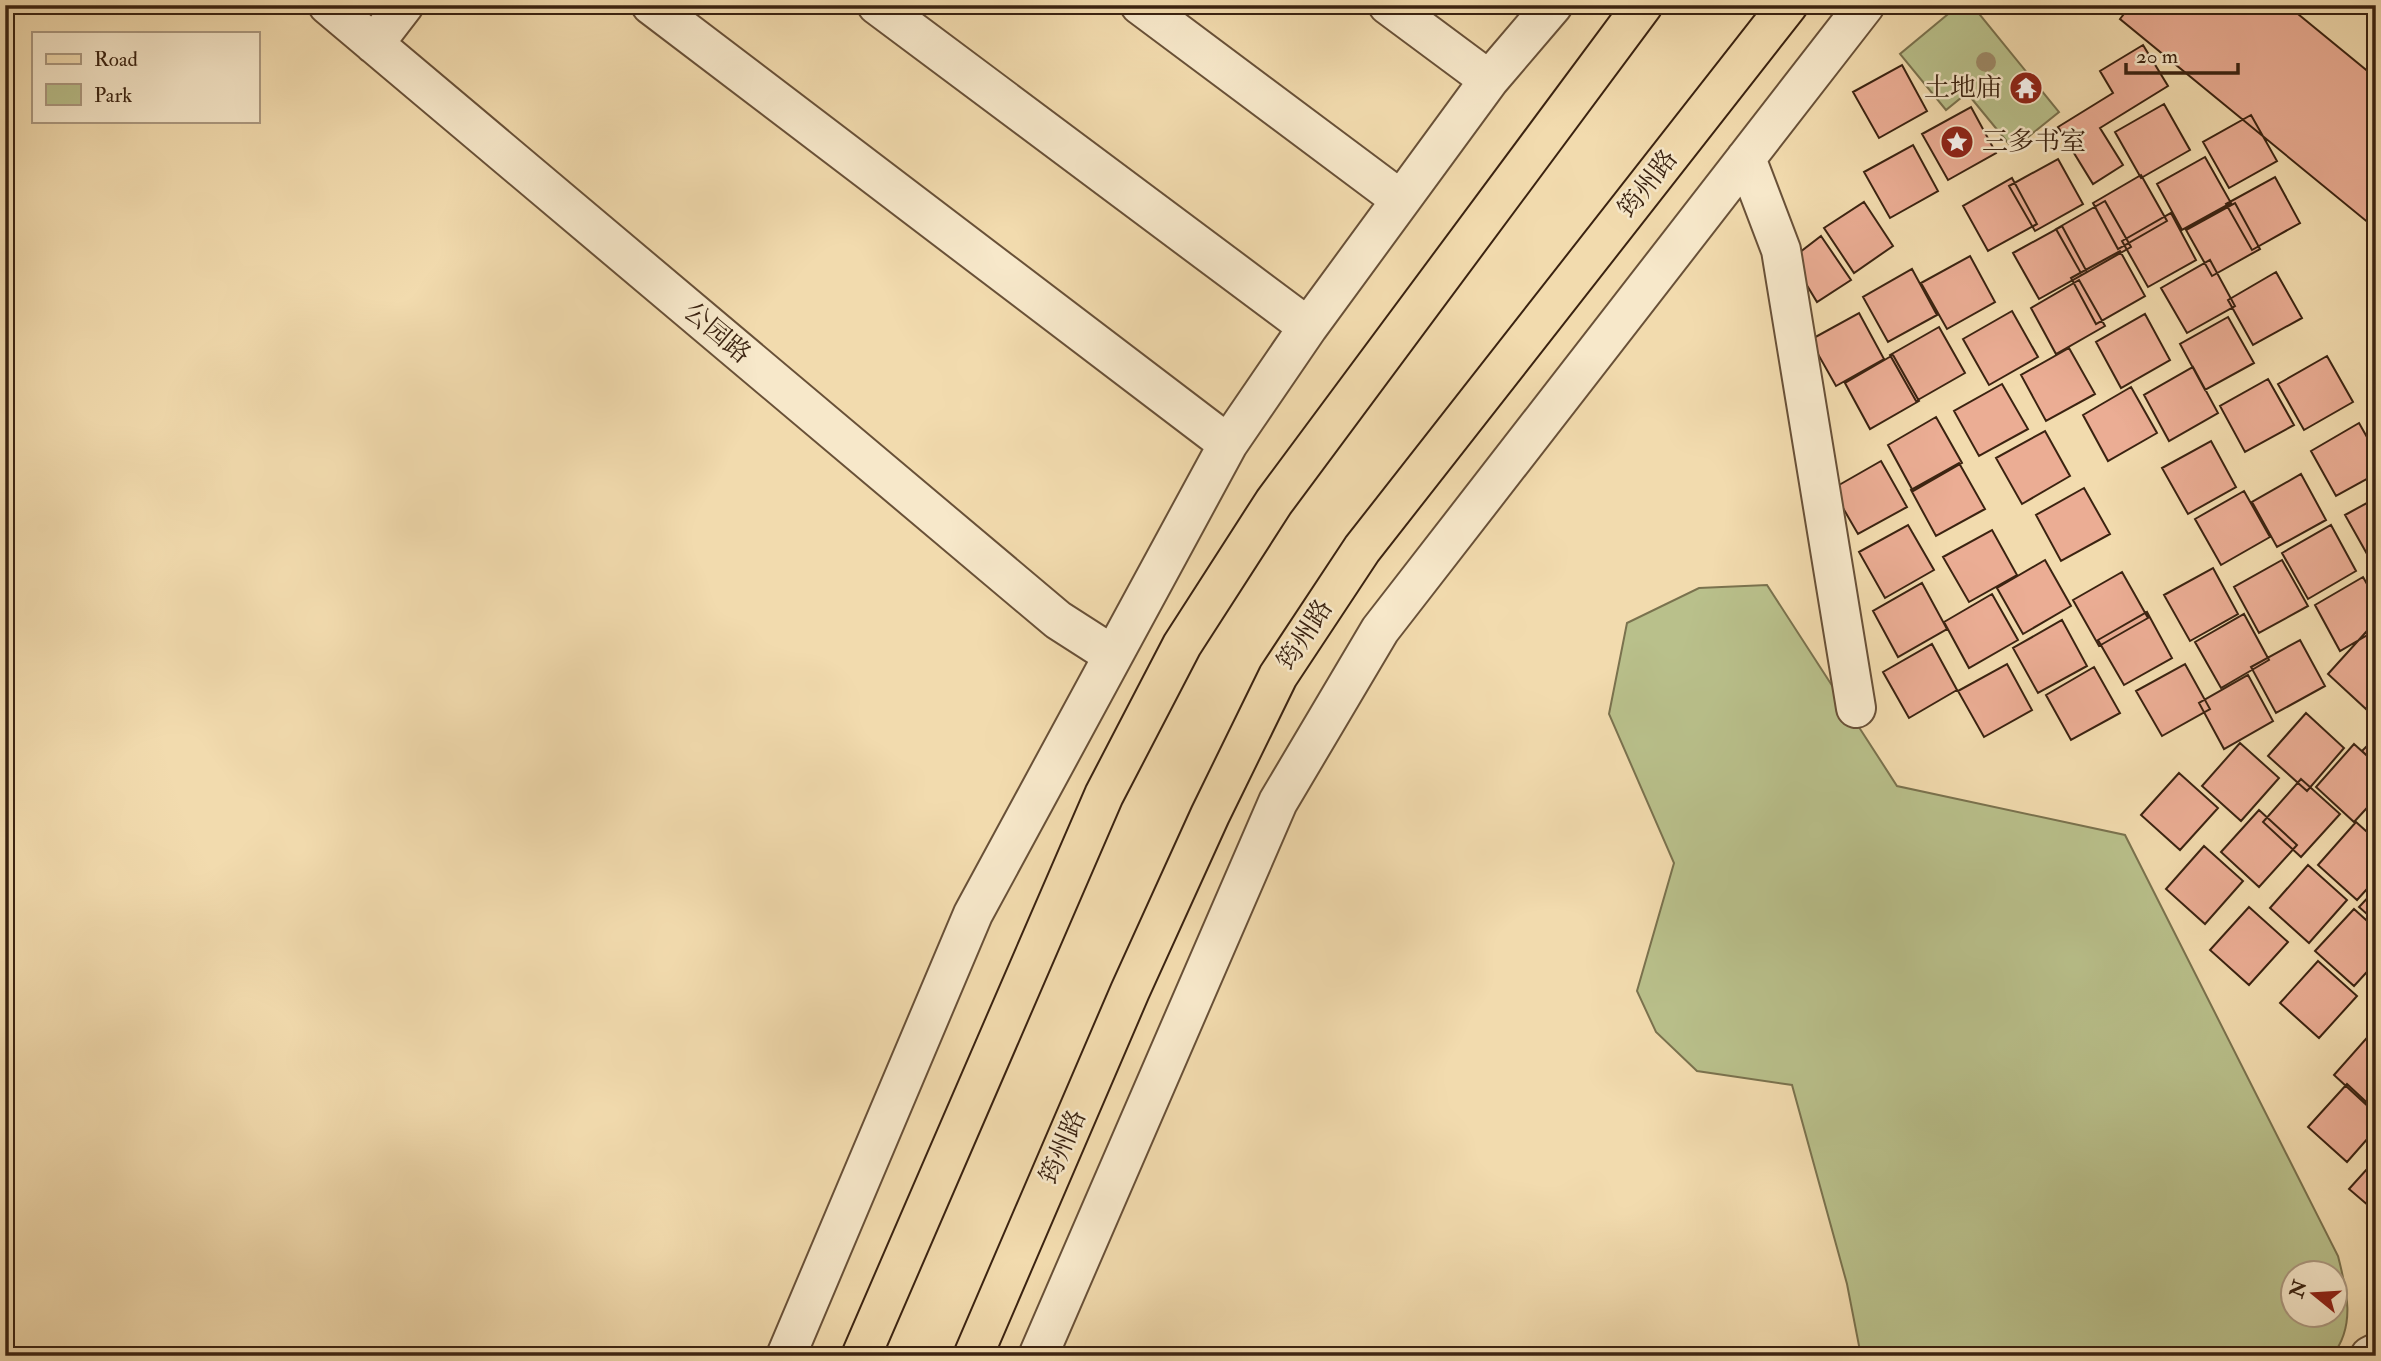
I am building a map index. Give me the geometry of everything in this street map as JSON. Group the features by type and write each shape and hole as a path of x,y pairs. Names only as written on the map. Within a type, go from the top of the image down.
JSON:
{"main road":[{"path":"861,1356 1104,795 1182,645 1274,502 1643,5"},
{"name":"筠州路","path":"973,1356 1135,978 1278,676 1362,549 1788,8"}],"street":[{"name":"公园路","path":"328,5 1058,620 1111,654"},
{"path":"374,44 404,5"},
{"path":"651,5 1228,444"},
{"path":"877,5 1308,327"},
{"path":"1140,5 1401,200"},
{"path":"1388,5 1489,80"},
{"path":"786,1356 973,914 1111,654 1228,444 1308,327 1489,80 1553,5"},
{"path":"1038,1356 1278,802 1380,631 1865,5"},
{"path":"1746,158 1781,250 1856,708"},
{"path":"2370,1356 2376,1353"}],"green space":[{"path":"1959,5 1972,5 2059,112 2013,149 1967,93 1946,110 1900,54"},
{"path":"1767,585 1897,786 2125,835 2338,1256 2339,1260 2280,1260 2280,1330 2345,1330 2340,1345 2332,1356 1861,1356 1847,1284 1792,1085 1697,1071 1656,1032 1637,991 1674,863 1609,714 1627,623 1699,588"}],"building":[{"path":"2131,5 2287,5 2376,78 2376,229 2120,19"},
{"path":"2143,45 2168,86 2100,128 2123,165 2093,184 2058,127 2113,93 2100,71"},
{"path":"1902,65 1927,111 1879,138 1853,92"},
{"path":"2164,104 2190,150 2141,178 2115,132"},
{"path":"1971,107 1996,153 1948,180 1922,134"},
{"path":"2251,115 2277,161 2229,188 2203,142"},
{"path":"1913,145 1938,191 1890,218 1864,172"},
{"path":"2205,157 2231,203 2182,230 2157,184"},
{"path":"2058,159 2083,204 2035,231 2009,186"},
{"path":"2141,175 2167,221 2118,249 2093,203"},
{"path":"2275,177 2300,223 2252,250 2226,204"},
{"path":"2012,178 2037,224 1988,251 1963,206"},
{"path":"2105,201 2131,247 2082,275 2056,229"},
{"path":"1864,202 1893,246 1854,273 1824,228"},
{"path":"2235,203 2260,249 2212,276 2186,230"},
{"path":"2171,213 2196,260 2148,287 2122,241"},
{"path":"2062,226 2087,272 2039,299 2013,253"},
{"path":"1821,236 1851,280 1817,302 1791,259"},
{"path":"2120,251 2145,296 2096,324 2071,278"},
{"path":"1970,256 1995,302 1947,329 1921,283"},
{"path":"2210,260 2235,306 2187,333 2161,288"},
{"path":"1912,269 1937,315 1888,342 1863,297"},
{"path":"2276,272 2302,318 2253,345 2228,300"},
{"path":"2079,280 2105,326 2056,354 2031,308"},
{"path":"2012,311 2038,357 1989,385 1963,339"},
{"path":"1859,313 1884,359 1836,386 1810,340"},
{"path":"2145,314 2170,360 2121,388 2096,342"},
{"path":"2228,317 2254,363 2205,390 2180,344"},
{"path":"1939,327 1965,373 1916,401 1890,355"},
{"path":"2069,348 2095,394 2046,421 2021,375"},
{"path":"1893,355 1919,401 1870,429 1845,383"},
{"path":"2327,356 2353,402 2304,430 2278,384"},
{"path":"2193,367 2218,413 2169,441 2144,395"},
{"path":"2268,379 2294,425 2245,452 2220,406"},
{"path":"2002,384 2028,429 1979,456 1954,411"},
{"path":"2131,387 2157,433 2108,461 2083,415"},
{"path":"1936,417 1962,463 1913,491 1888,445"},
{"path":"2359,423 2376,453 2376,474 2336,496 2311,451"},
{"path":"2045,431 2070,476 2022,504 1996,458"},
{"path":"2211,441 2236,487 2188,514 2162,468"},
{"path":"1881,461 1907,507 1858,534 1832,489"},
{"path":"1959,463 1985,509 1936,536 1911,490"},
{"path":"2301,474 2326,520 2277,547 2252,502"},
{"path":"2084,488 2110,534 2061,561 2036,515"},
{"path":"2244,491 2270,537 2221,565 2195,519"},
{"path":"2376,498 2376,558 2371,561 2345,515"},
{"path":"1908,525 1934,570 1885,598 1859,552"},
{"path":"2331,525 2356,571 2308,599 2282,553"},
{"path":"1992,530 2017,575 1969,602 1943,557"},
{"path":"2045,560 2071,606 2023,634 1997,588"},
{"path":"2282,560 2308,606 2259,633 2234,587"},
{"path":"2213,568 2238,614 2190,641 2164,595"},
{"path":"2122,572 2148,618 2099,646 2073,600"},
{"path":"2363,577 2376,600 2376,630 2340,651 2315,605"},
{"path":"1922,583 1947,629 1898,657 1873,611"},
{"path":"1992,594 2018,640 1969,668 1944,622"},
{"path":"2147,612 2172,658 2124,685 2098,640"},
{"path":"2244,614 2269,660 2221,688 2195,642"},
{"path":"2062,620 2087,666 2038,693 2013,648"},
{"path":"2366,632 2376,641 2376,699 2366,709 2328,674"},
{"path":"2300,640 2325,686 2276,713 2251,667"},
{"path":"1932,644 1957,690 1909,718 1883,672"},
{"path":"2007,664 2032,710 1984,737 1958,691"},
{"path":"2185,664 2210,709 2162,736 2136,691"},
{"path":"2094,667 2120,713 2071,740 2046,695"},
{"path":"2248,675 2273,721 2224,749 2199,703"},
{"path":"2306,713 2344,748 2307,791 2268,756"},
{"path":"2376,737 2376,764 2362,751"},
{"path":"2240,743 2279,778 2241,821 2202,786"},
{"path":"2354,744 2376,764 2376,798 2354,822 2316,787"},
{"path":"2179,773 2218,808 2180,850 2141,815"},
{"path":"2301,779 2340,814 2301,857 2263,822"},
{"path":"2259,810 2297,845 2259,887 2221,852"},
{"path":"2356,822 2376,840 2376,879 2357,900 2318,865"},
{"path":"2204,846 2243,881 2205,924 2166,889"},
{"path":"2308,865 2347,900 2309,943 2270,908"},
{"path":"2376,889 2376,922 2359,907"},
{"path":"2249,907 2288,942 2249,985 2210,950"},
{"path":"2354,909 2376,929 2376,962 2354,986 2315,951"},
{"path":"2318,961 2357,996 2319,1038 2280,1003"},
{"path":"2372,1032 2376,1035 2376,1106 2372,1110 2334,1075"},
{"path":"2347,1084 2376,1111 2376,1129 2347,1162 2308,1127"},
{"path":"2376,1159 2376,1212 2349,1189"}],"place":[{"name":"土地庙","path":"2026,88"},
{"name":"三多书室","path":"1957,142"}]}
